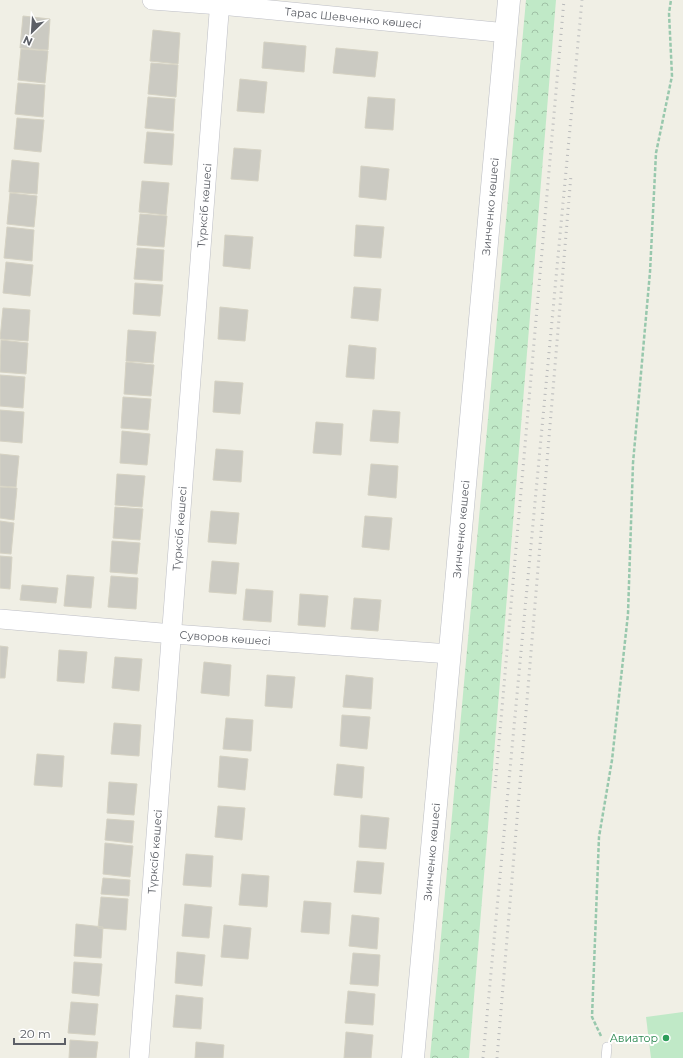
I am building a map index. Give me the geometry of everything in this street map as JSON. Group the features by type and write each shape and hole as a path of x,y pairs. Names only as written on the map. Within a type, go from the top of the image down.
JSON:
{"main road":[{"name":"Зинченко көшесі","path":"413,1058 509,0"}],"street":[{"name":"Тарас Шевченко көшесі","path":"152,0 220,2 507,33"},
{"name":"Түрксіб көшесі","path":"140,1058 220,2"},
{"name":"Суворов көшесі","path":"0,619 173,634 450,654"}],"lane":[{"path":"606,1058 607,1047"}],"path":[{"path":"607,1047 592,1017 599,837 612,760 628,614 633,464 650,272 656,153 672,76 669,13 671,0"}],"green space":[{"path":"526,0 556,0 469,1058 430,1058"},
{"name":"Авиатор","path":"683,1012 683,1058 651,1058 646,1017"}],"building":[{"path":"23,16 50,19 48,50 20,48"},
{"path":"153,30 180,33 178,64 150,61"},
{"path":"264,42 306,46 304,72 262,68"},
{"path":"336,48 378,52 375,77 333,73"},
{"path":"21,49 48,51 45,83 18,80"},
{"path":"151,63 178,65 176,97 148,94"},
{"path":"240,79 267,82 264,113 237,111"},
{"path":"18,83 45,85 43,117 15,114"},
{"path":"148,97 175,99 173,131 145,128"},
{"path":"368,97 395,99 393,130 365,128"},
{"path":"17,118 44,120 41,152 14,149"},
{"path":"147,132 174,134 172,165 144,163"},
{"path":"234,148 261,150 258,181 231,179"},
{"path":"12,160 39,163 37,194 9,192"},
{"path":"361,166 389,169 386,200 359,197"},
{"path":"142,181 169,183 166,215 139,212"},
{"path":"10,193 37,196 34,227 7,224"},
{"path":"140,214 167,216 164,247 137,245"},
{"path":"356,225 384,227 381,258 354,256"},
{"path":"7,227 34,230 32,261 4,258"},
{"path":"225,235 253,237 250,269 223,266"},
{"path":"137,248 164,250 162,281 134,279"},
{"path":"6,262 33,265 30,296 3,293"},
{"path":"135,283 163,285 160,316 133,314"},
{"path":"354,287 381,289 378,321 351,318"},
{"path":"220,307 248,310 245,341 218,339"},
{"path":"3,308 30,310 28,341 0,339"},
{"path":"128,330 156,332 153,363 126,361"},
{"path":"1,340 28,343 26,374 0,372"},
{"path":"349,345 376,348 374,379 346,377"},
{"path":"126,362 154,365 151,396 124,394"},
{"path":"0,375 25,377 23,408 0,406"},
{"path":"215,381 243,383 240,414 213,412"},
{"path":"123,397 151,399 148,430 121,428"},
{"path":"0,410 24,412 22,443 0,441"},
{"path":"373,410 400,412 398,443 370,441"},
{"path":"316,422 343,424 341,455 313,453"},
{"path":"122,431 150,434 147,465 120,463"},
{"path":"216,449 243,451 241,482 213,480"},
{"path":"0,454 19,456 16,487 0,486"},
{"path":"371,464 398,466 396,498 368,495"},
{"path":"117,474 145,476 142,507 115,505"},
{"path":"0,487 17,488 14,520 0,518"},
{"path":"115,507 143,509 140,540 113,538"},
{"path":"211,511 239,513 236,544 208,542"},
{"path":"365,516 392,518 389,550 362,547"},
{"path":"0,521 14,523 11,554 0,553"},
{"path":"112,541 140,543 137,574 110,572"},
{"path":"0,556 12,557 10,589 0,588"},
{"path":"212,561 239,563 236,594 209,592"},
{"path":"67,575 94,577 91,608 64,606"},
{"path":"111,576 138,578 136,609 108,607"},
{"path":"22,585 58,588 56,603 20,600"},
{"path":"246,589 273,591 271,622 243,620"},
{"path":"300,594 328,596 325,627 298,625"},
{"path":"354,598 381,600 378,631 351,629"},
{"path":"0,646 8,647 5,678 0,678"},
{"path":"59,650 87,652 84,683 57,681"},
{"path":"115,657 142,659 139,691 112,688"},
{"path":"204,662 231,665 229,696 201,693"},
{"path":"267,675 295,677 292,708 265,706"},
{"path":"346,675 373,678 371,709 343,707"},
{"path":"342,715 370,717 367,749 340,746"},
{"path":"226,718 253,720 251,751 223,749"},
{"path":"114,723 141,725 139,756 111,754"},
{"path":"37,754 64,756 62,787 34,785"},
{"path":"220,756 248,759 245,790 218,787"},
{"path":"337,764 364,767 362,798 334,795"},
{"path":"109,782 137,784 134,815 107,813"},
{"path":"218,806 245,808 242,840 215,837"},
{"path":"361,815 389,818 386,849 359,847"},
{"path":"107,819 134,821 132,843 105,840"},
{"path":"105,843 133,846 130,877 103,874"},
{"path":"186,854 213,856 211,887 183,885"},
{"path":"357,861 384,863 381,894 354,892"},
{"path":"242,874 269,876 267,907 239,905"},
{"path":"103,878 130,880 129,896 101,894"},
{"path":"101,897 128,899 126,930 98,928"},
{"path":"304,901 331,903 329,934 301,932"},
{"path":"185,904 212,907 209,938 182,936"},
{"path":"352,915 379,918 377,949 349,946"},
{"path":"76,924 103,927 101,958 74,956"},
{"path":"224,925 251,928 248,959 221,957"},
{"path":"177,952 205,955 202,986 175,983"},
{"path":"353,953 380,955 378,986 350,984"},
{"path":"74,962 102,964 99,996 72,993"},
{"path":"348,991 375,994 373,1025 345,1023"},
{"path":"176,995 203,998 201,1029 173,1027"},
{"path":"71,1002 98,1004 95,1035 68,1033"},
{"path":"346,1032 373,1035 371,1058 344,1058"},
{"path":"70,1040 98,1042 96,1058 69,1058"},
{"path":"196,1042 224,1045 223,1058 195,1058"}],"railway":[{"path":"495,788 564,0"},
{"path":"483,1058 582,0"},
{"path":"497,1058 571,175"}],"place":[{"name":"Авиатор","path":"666,1038"}]}
